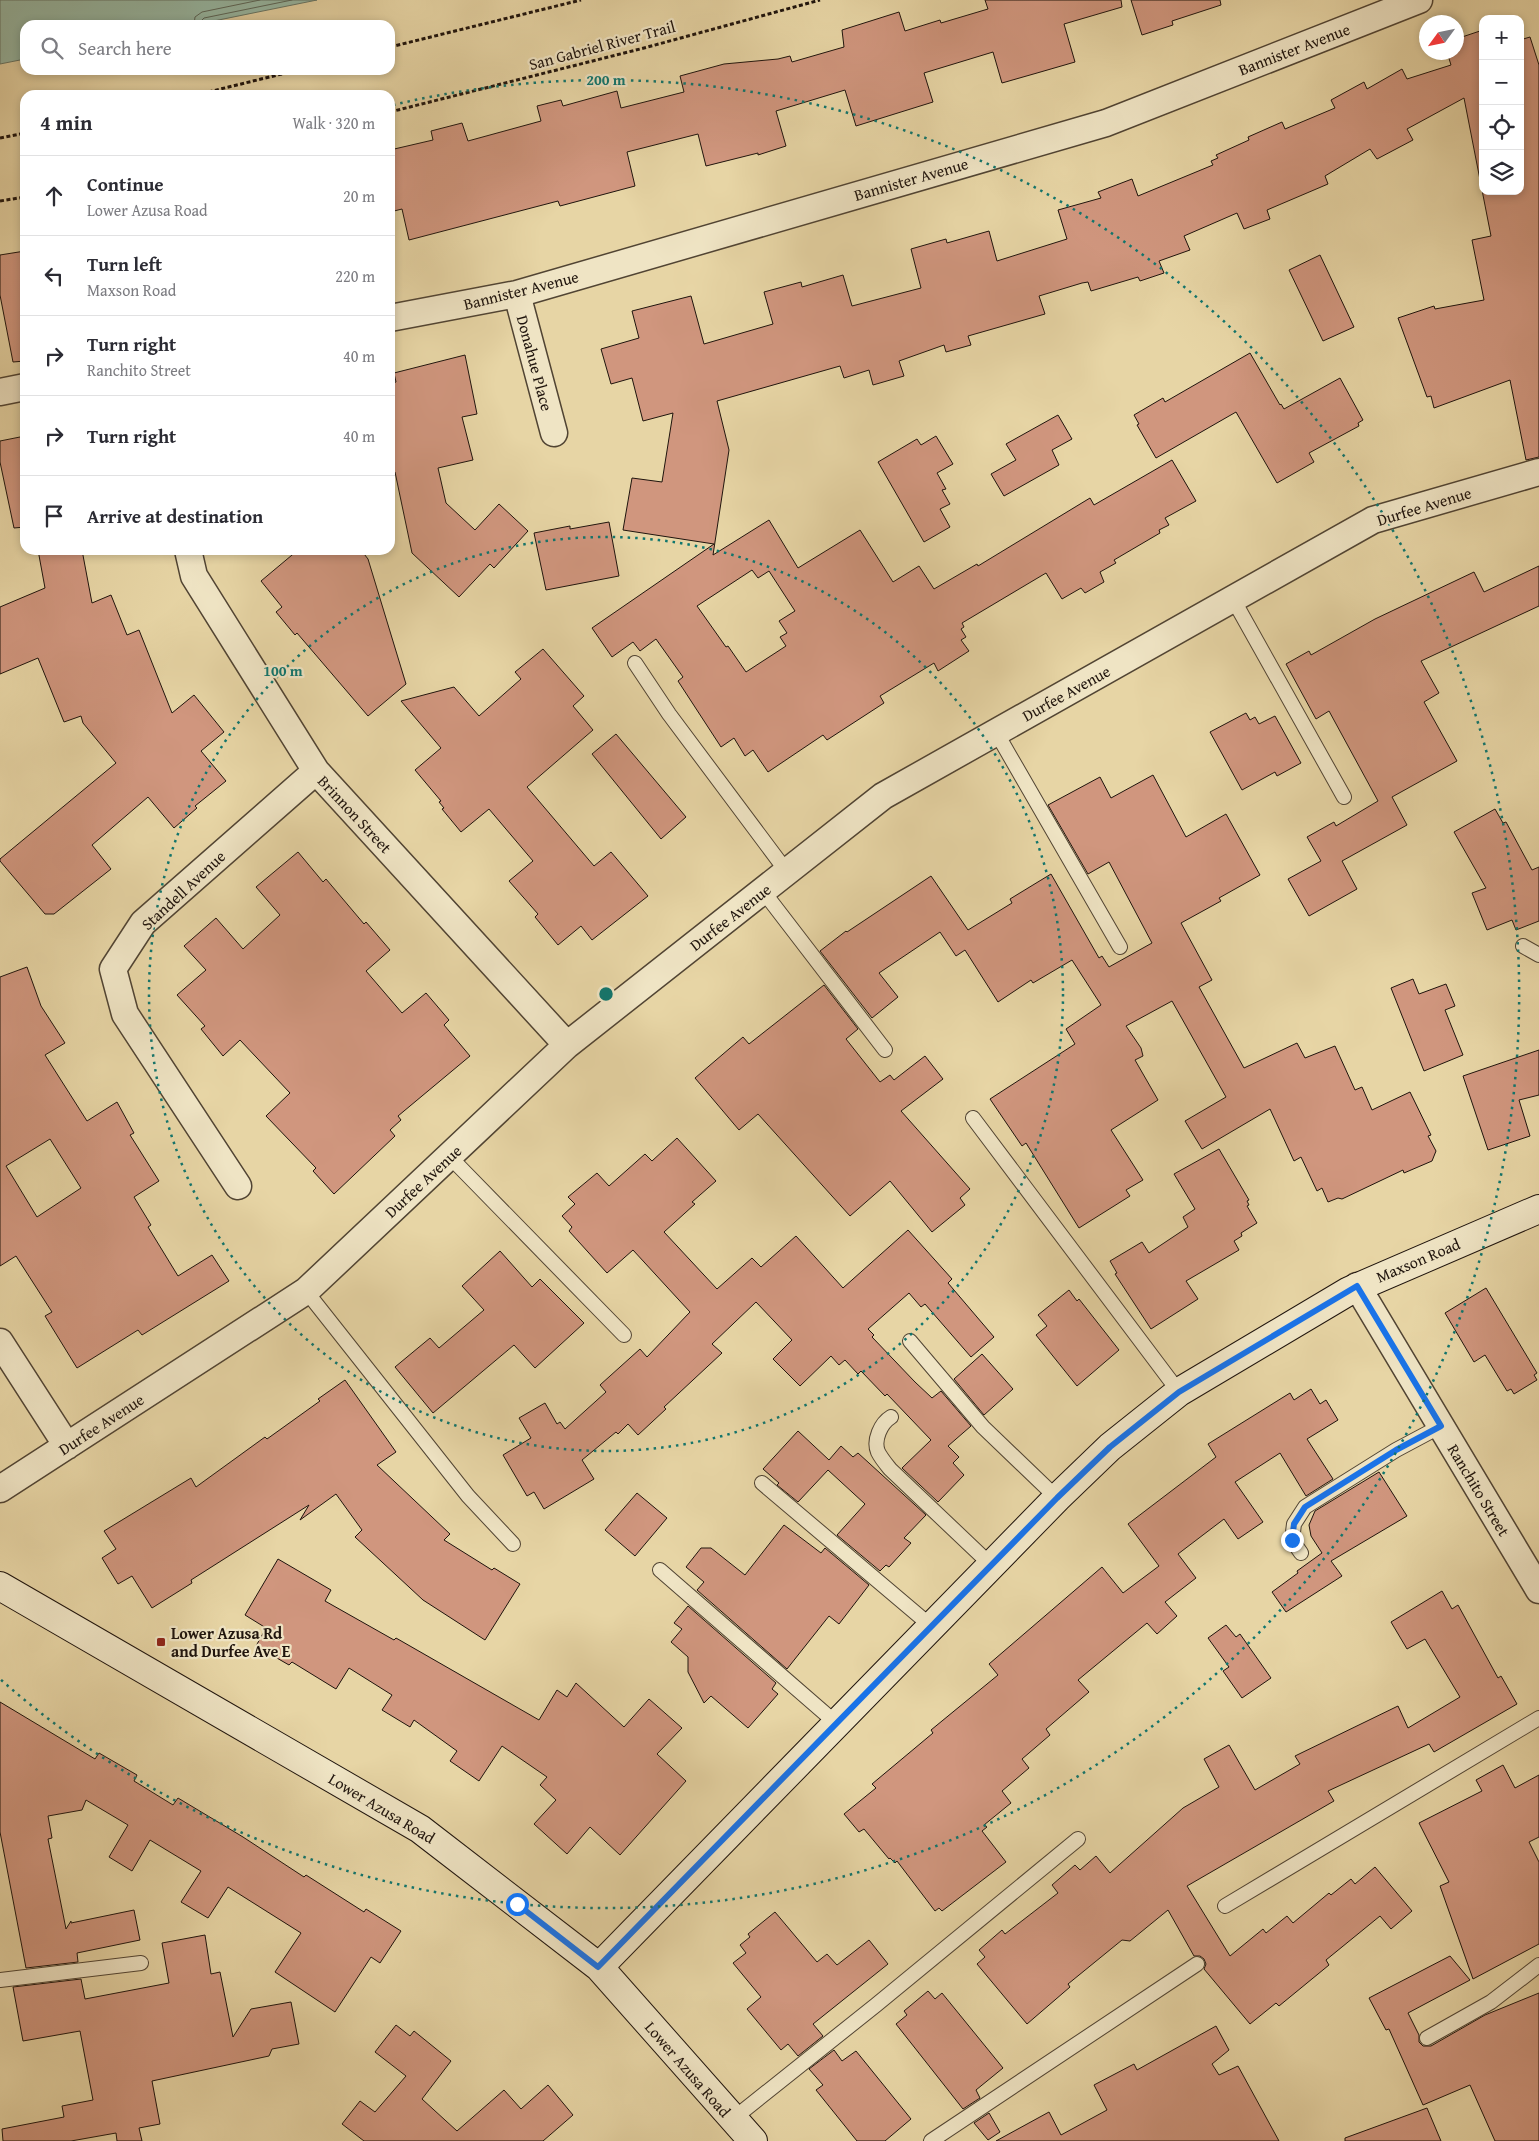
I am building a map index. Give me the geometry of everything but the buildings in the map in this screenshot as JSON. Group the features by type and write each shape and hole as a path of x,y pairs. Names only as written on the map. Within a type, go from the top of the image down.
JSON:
{"street":[{"name":"Bannister Avenue","path":"395,317 517,294 1106,123 1419,0"},
{"name":"Donahue Place","path":"517,294 554,433"},
{"path":"0,392 20,388"},
{"name":"Durfee Avenue","path":"0,1489 306,1291 568,1045 883,796 1373,520 1539,472"},
{"name":"Brinnon Street","path":"189,555 194,576 316,771 568,1045"},
{"name":"Standell Avenue","path":"238,1186 125,1014 114,969 143,923 316,771"},
{"name":"Maxson Road","path":"598,1967 991,1565 1110,1447 1179,1392 1357,1286 1539,1209"},
{"name":"Ranchito Street","path":"1357,1286 1539,1590"},
{"path":"0,1342 68,1446"},
{"name":"Lower Azusa Road","path":"0,1586 420,1828 598,1967 752,2141"}],"lane":[{"path":"1233,599 1344,797"},
{"path":"635,663 668,714 787,872"},
{"path":"996,732 1120,947"},
{"path":"762,891 886,1050"},
{"path":"1523,946 1539,955"},
{"path":"973,1118 1179,1392"},
{"path":"449,1156 624,1335"},
{"path":"306,1291 468,1496 513,1544"},
{"path":"910,1341 983,1427 1057,1498"},
{"path":"891,1417 884,1422 877,1437 877,1451 881,1457 890,1470 991,1565"},
{"path":"1301,1552 1292,1540 1294,1524 1305,1507 1396,1450 1441,1426"},
{"path":"762,1483 932,1626"},
{"path":"660,1570 836,1723"},
{"path":"1225,1906 1539,1718"},
{"path":"733,2119 891,1993 1078,1839"},
{"path":"0,1980 141,1963"},
{"path":"931,2141 1197,1964"},
{"path":"1426,2038 1491,2002 1539,1965"}],"path":[{"path":"395,46 581,0"},
{"name":"San Gabriel River Trail","path":"395,111 644,48 820,0"},
{"path":"216,90 278,75"},
{"path":"0,138 20,134"},
{"path":"0,201 20,198"}],"water":[{"path":"0,0 317,0 219,20 20,20 20,60 0,64"}],"place":[{"name":"Lower Azusa Rd and Durfee Ave E","path":"161,1642"}],"route":[{"path":"517,1904 598,1967 1057,1498 1110,1447 1179,1392 1357,1286 1441,1426 1396,1450 1305,1507 1294,1524 1292,1540"}]}
